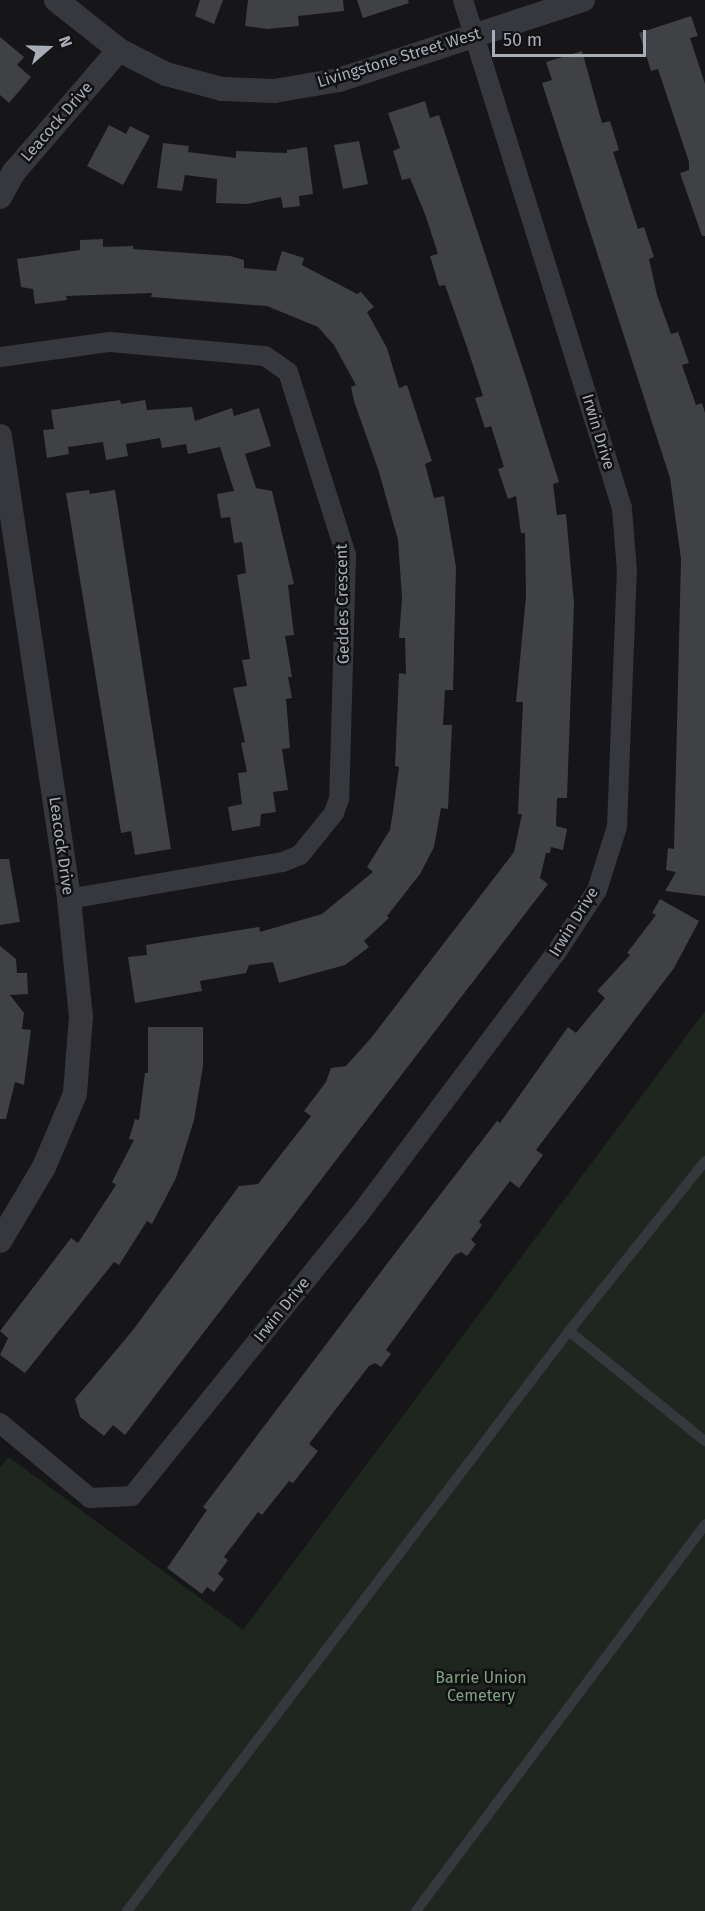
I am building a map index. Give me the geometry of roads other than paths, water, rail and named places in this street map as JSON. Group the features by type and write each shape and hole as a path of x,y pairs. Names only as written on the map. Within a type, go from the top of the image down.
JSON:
{"street":[{"name":"Livingstone Street West","path":"57,0 119,50 190,82 222,89 273,91 339,80 583,0"},
{"name":"Irwin Drive","path":"0,1423 90,1498 132,1496 359,1215 556,953 597,890 617,827 627,572 621,508 463,0"},
{"name":"Leacock Drive","path":"0,197 14,172 119,50"},
{"name":"Geddes Crescent","path":"0,357 110,342 265,356 288,372 346,555 339,799 334,813 300,855 284,862 69,899"},
{"name":"Leacock Drive","path":"0,436 69,899 81,1017 75,1094 44,1167 0,1241"}],"lane":[{"path":"127,1911 569,1331 705,1161"},
{"path":"569,1331 705,1441"},
{"path":"416,1911 705,1524"}],"park label":[{"name":"Barrie Union Cemetery","path":"481,1687"}]}
